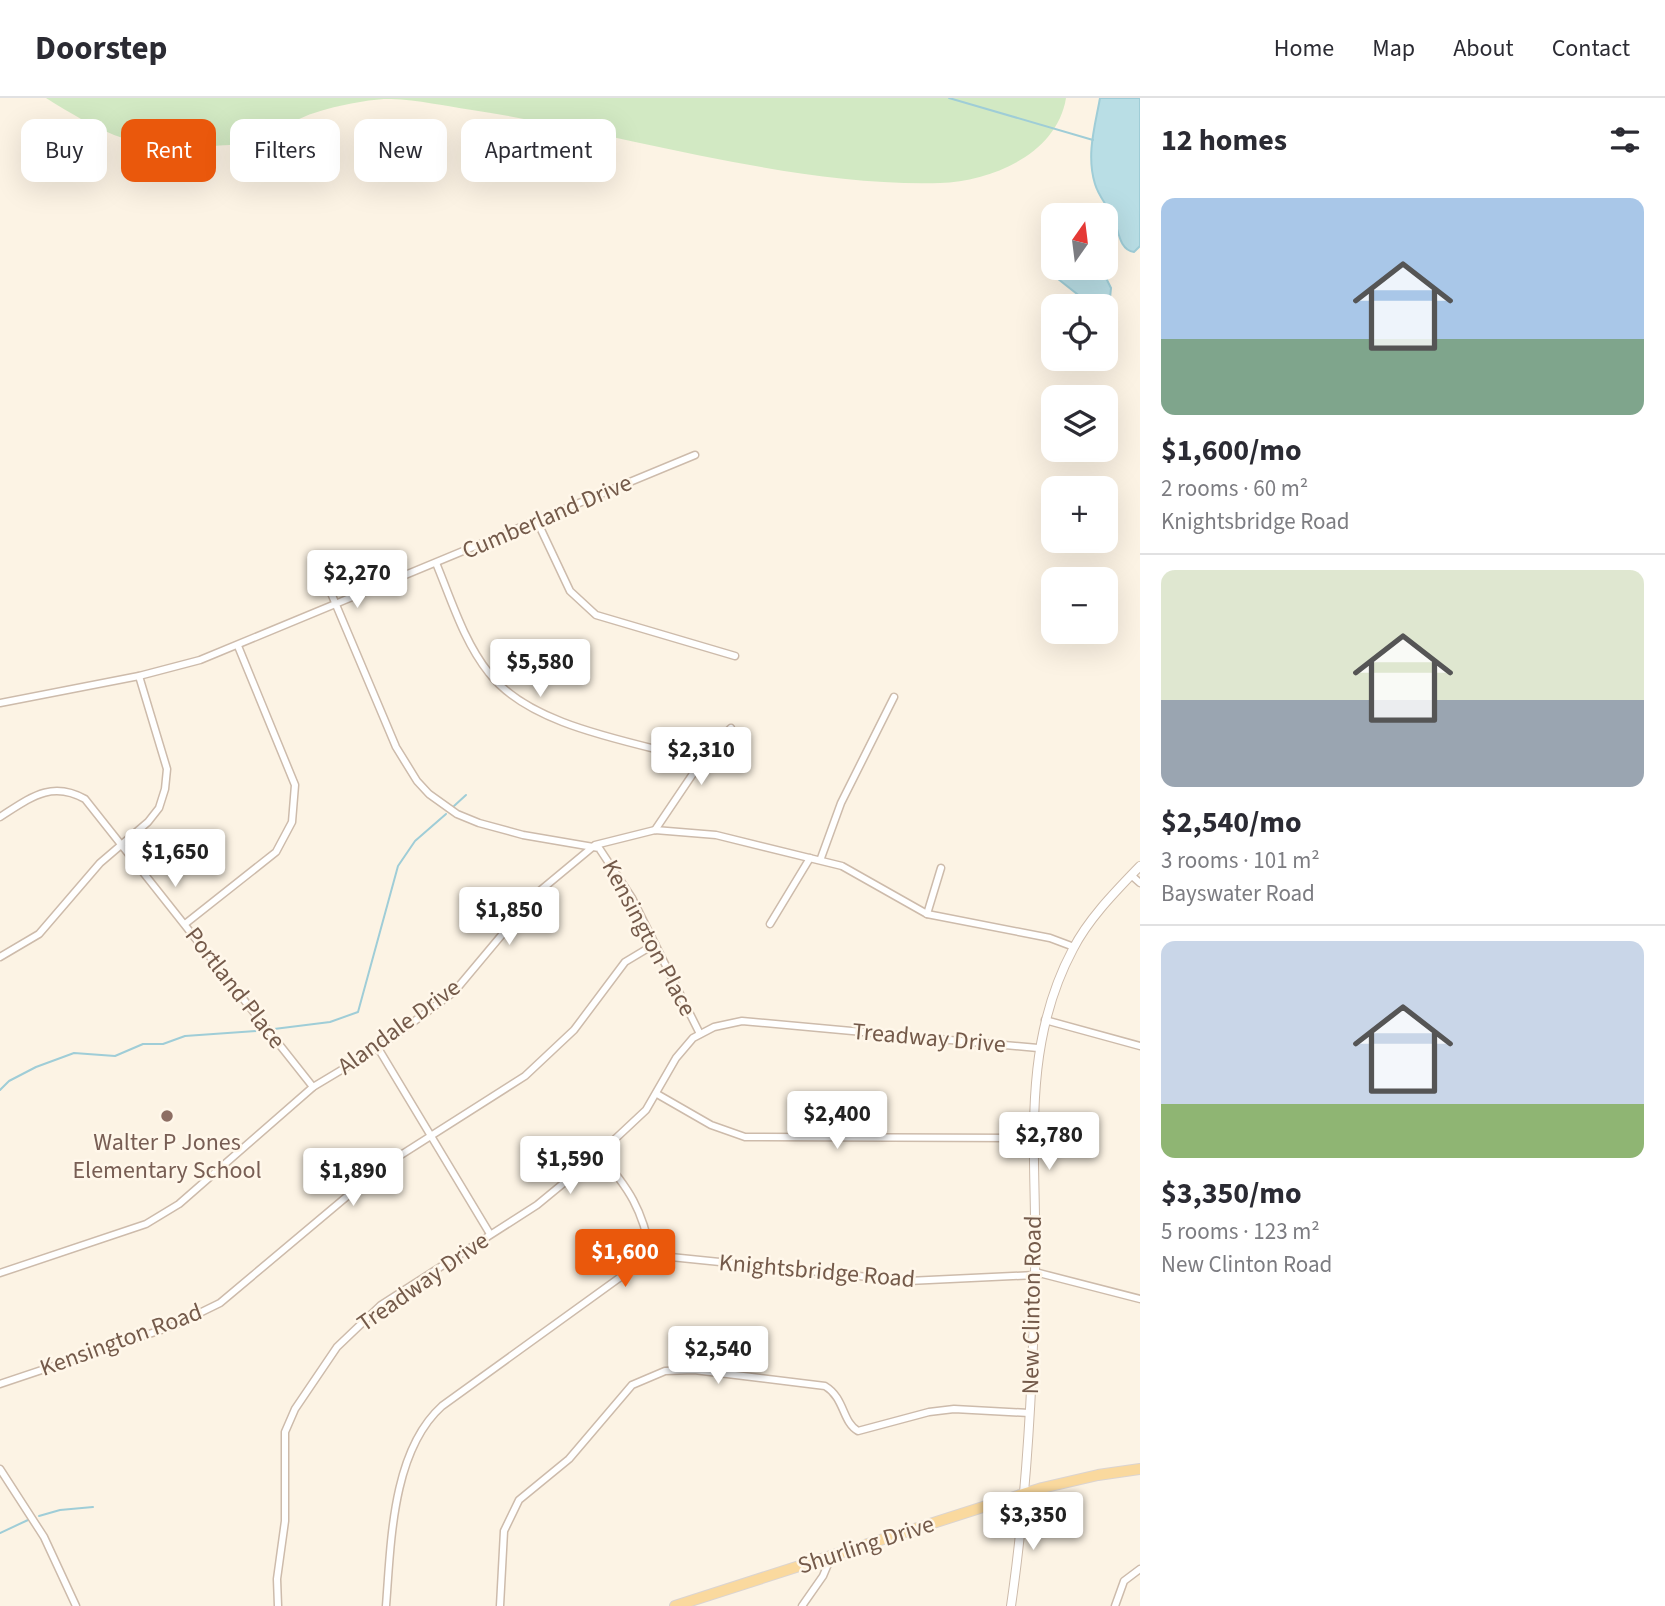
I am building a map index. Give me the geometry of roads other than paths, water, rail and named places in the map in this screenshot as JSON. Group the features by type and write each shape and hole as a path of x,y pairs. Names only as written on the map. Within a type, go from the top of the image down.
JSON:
{"main road":[{"name":"Shurling Drive","path":"675,1606 1022,1495 1080,1478 1140,1469"}],"street":[{"name":"Cumberland Drive","path":"0,703 184,666 238,646 695,455"},
{"path":"537,521 570,591 596,615 735,656"},
{"path":"315,555 396,747 416,781 457,814 493,828 548,840 595,845"},
{"path":"436,563 481,662 497,683 523,705 552,718 702,761"},
{"path":"185,924 276,852 292,822 296,804 292,776 238,646"},
{"path":"0,957 38,934 83,881 148,822 159,808 166,789 163,754 139,676"},
{"path":"821,858 841,803 894,697"},
{"path":"655,831 717,739 731,728"},
{"name":"Portland Place","path":"0,817 40,792 69,791 85,799 313,1087"},
{"name":"Alandale Drive","path":"0,1273 163,1215 313,1087 378,1048 461,986 536,894 595,845 655,831 716,835 810,858 821,858 856,872 927,914 1050,938 1074,947"},
{"name":"Kensington Place","path":"595,845 614,867 700,1034"},
{"path":"770,925 810,858"},
{"name":"New Clinton Road","path":"1011,1606 1020,1545 1029,1413 1035,1274 1034,1138 1038,1048 1045,1020 1074,947 1099,911 1140,866"},
{"path":"927,914 941,868"},
{"path":"1131,875 1140,883"},
{"name":"Kensington Road","path":"0,1384 173,1326 220,1303 373,1174 525,1076 574,1030 613,974 625,962 655,944"},
{"path":"1045,1020 1140,1046"},
{"name":"Treadway Drive","path":"278,1606 277,1579 286,1495 284,1442 295,1409 337,1347 382,1304 537,1205 599,1154 632,1125 657,1094 676,1058 700,1034 720,1024 742,1021 1038,1048"},
{"path":"378,1048 490,1234"},
{"path":"657,1094 711,1125 745,1137 1034,1138"},
{"path":"386,1606 401,1481 408,1455 421,1430 442,1406 651,1255 640,1212 630,1192 599,1154"},
{"name":"Knightsbridge Road","path":"651,1255 908,1282 1035,1274 1140,1298"},
{"path":"500,1606 504,1531 519,1500 569,1458 632,1385 652,1374 694,1370 825,1386 840,1398 852,1428 858,1431 929,1412 954,1409 1029,1413"},
{"path":"0,1469 50,1548 76,1606"},
{"path":"802,1606 823,1576 831,1557"},
{"path":"1115,1606 1124,1581 1140,1569"}],"water":[{"path":"1100,98 1140,98 1140,246 1134,252 1123,245 1119,236 1118,203 1105,203 1097,189 1092,173 1092,141"},
{"path":"1059,280 1107,280 1111,288 1110,294 1077,294"}],"waterway":[{"path":"949,98 1093,140"},
{"path":"454,806 466,795"},
{"path":"274,1029 330,1022 358,1012 398,866 415,841 446,814"},
{"path":"0,1090 9,1081 36,1067 74,1053 115,1056 143,1044 163,1044 185,1036 256,1031"},
{"path":"39,1516 60,1510 93,1507"},
{"path":"0,1533 28,1520"}],"place":[{"name":"Walter P Jones Elementary School","path":"167,1116"}]}
